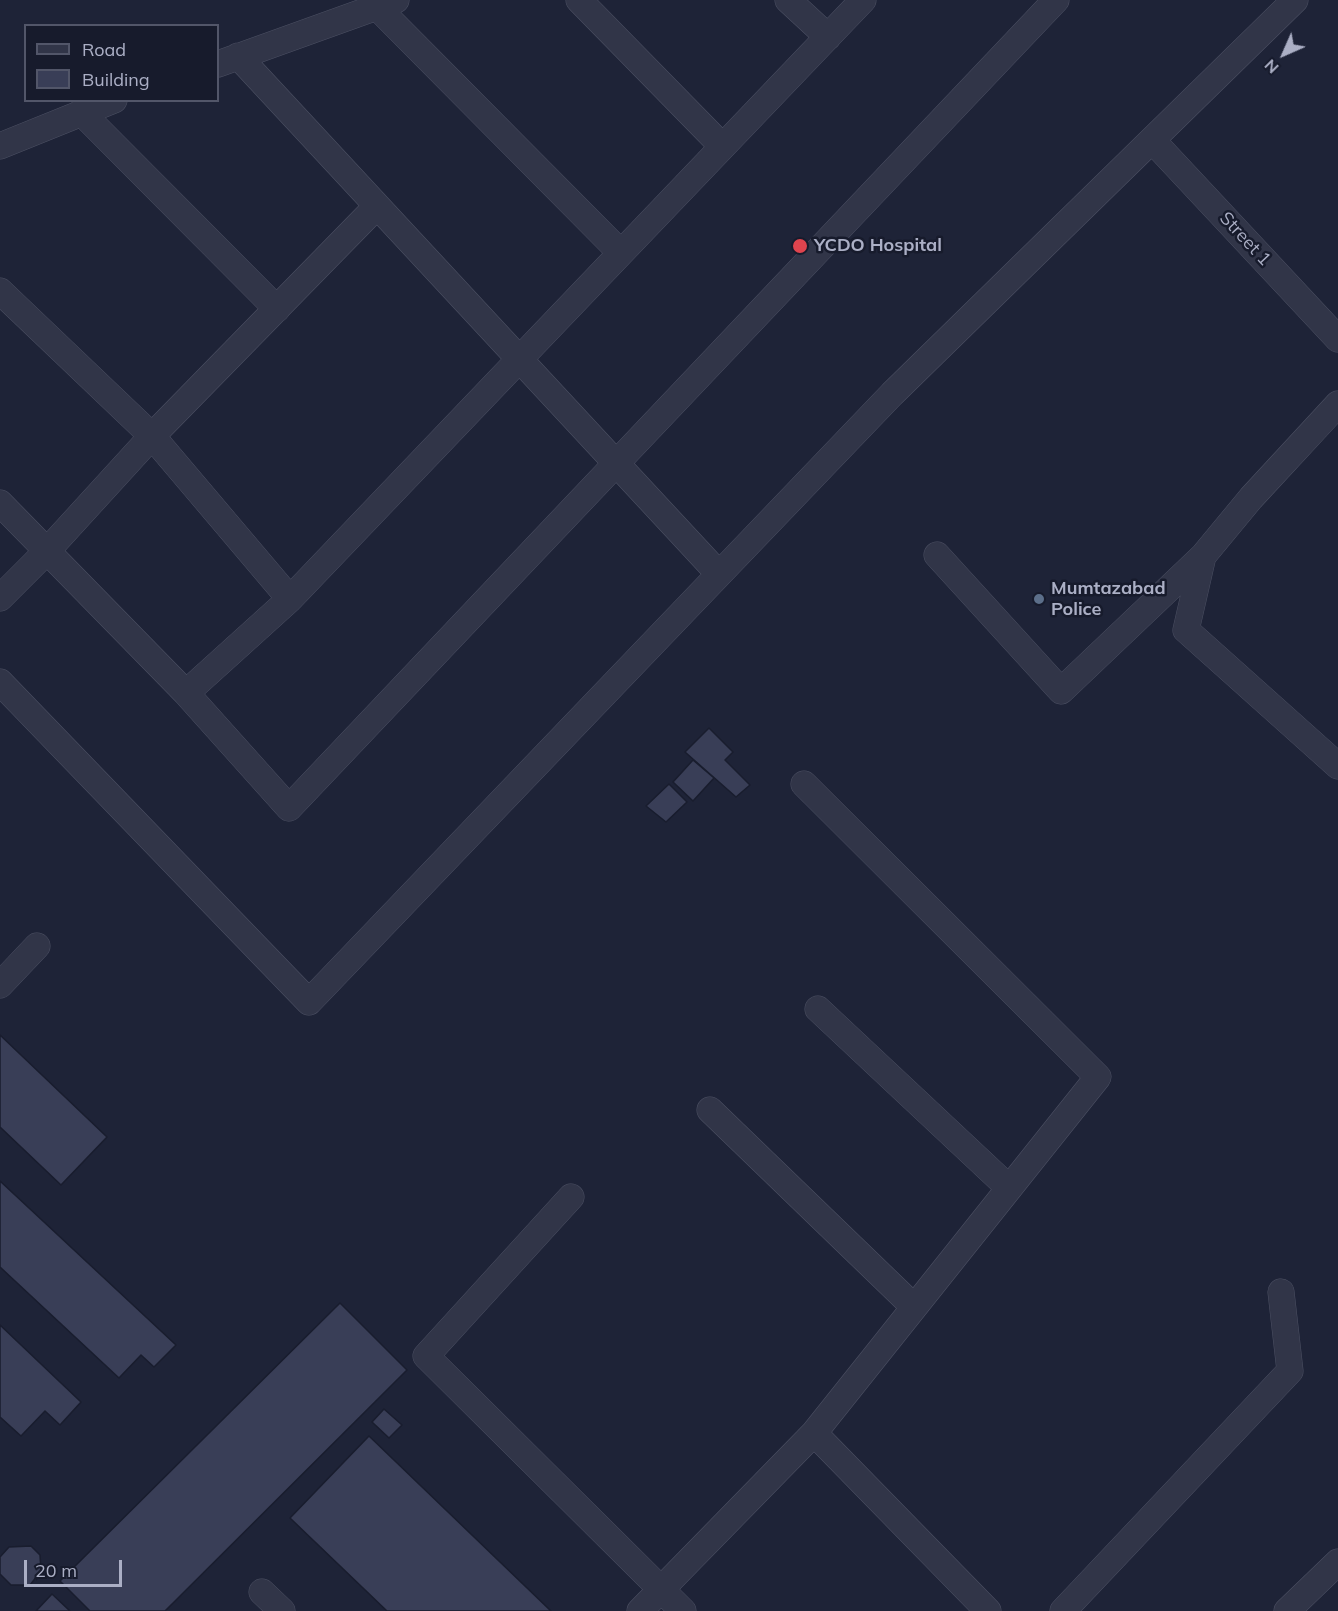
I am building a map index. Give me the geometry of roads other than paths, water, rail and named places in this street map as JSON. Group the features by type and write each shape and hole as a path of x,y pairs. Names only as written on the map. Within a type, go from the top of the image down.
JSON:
{"street":[{"path":"579,0 722,146"},
{"path":"788,0 828,37"},
{"path":"186,693 290,599 863,0"},
{"path":"0,503 186,693 289,808 1056,0"},
{"path":"0,682 309,1002 892,394 1295,0"},
{"path":"621,253 387,3 228,60 377,206 719,574"},
{"path":"0,146 108,102"},
{"path":"81,112 277,309"},
{"name":"Street 1","path":"1152,140 1338,339"},
{"path":"0,597 47,551 152,436 377,206"},
{"path":"0,291 152,436 290,599"},
{"path":"937,555 1061,691 1203,556 1251,498 1338,404"},
{"path":"1203,556 1186,630 1338,766"},
{"path":"640,1611 814,1432 1098,1077 804,784"},
{"path":"0,985 37,946"},
{"path":"818,1009 1009,1188"},
{"path":"710,1110 914,1307"},
{"path":"571,1197 426,1356 683,1611"},
{"path":"1063,1611 1290,1371 1281,1292"},
{"path":"814,1432 988,1611"},
{"path":"1287,1611 1338,1562"},
{"path":"262,1592 282,1611"}],"place":[{"name":"YCDO Hospital","path":"800,246"},
{"name":"Mumtazabad Police","path":"1039,599"}]}
